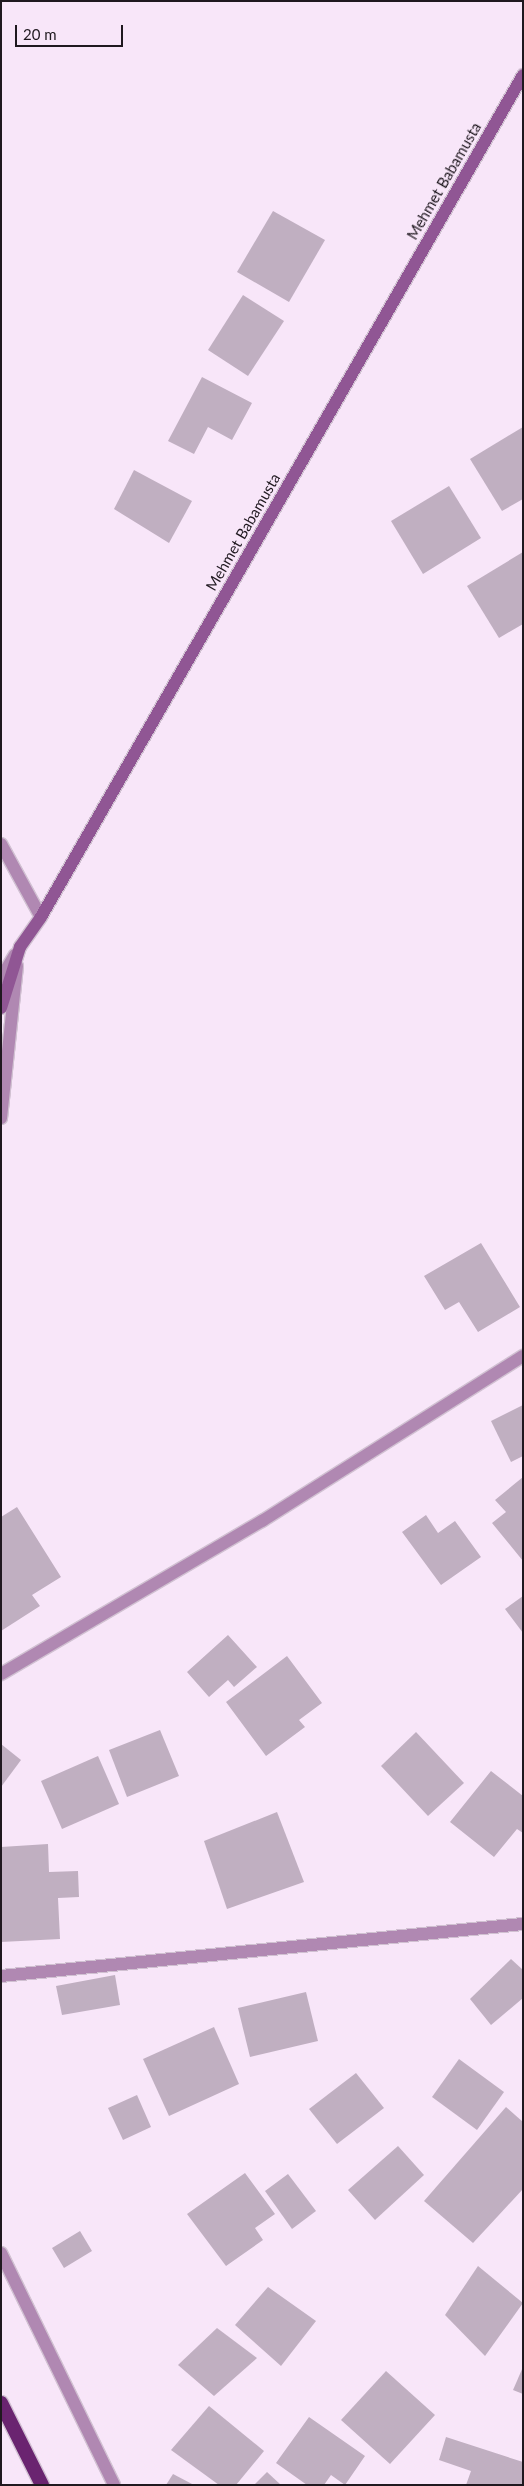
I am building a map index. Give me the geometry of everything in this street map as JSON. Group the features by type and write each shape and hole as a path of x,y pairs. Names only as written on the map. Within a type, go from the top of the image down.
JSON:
{"highway":[{"path":"1,2403 42,2485"}],"main road":[{"name":"Mehmet Babamusta","path":"1,1008 20,947 41,917 521,84"}],"street":[{"path":"1,844 41,917"},
{"path":"1,978 20,947"},
{"path":"1,1118 20,947"},
{"path":"1,1674 262,1521 523,1356"},
{"path":"1,1976 523,1924"},
{"path":"1,2253 114,2485"}],"building":[{"path":"273,211 325,240 289,302 237,272"},
{"path":"243,295 284,321 248,376 208,350"},
{"path":"202,377 252,403 232,440 208,427 194,454 168,441"},
{"path":"523,427 523,499 502,511 470,459"},
{"path":"134,470 192,501 169,543 114,509"},
{"path":"449,486 481,538 423,574 391,521"},
{"path":"523,552 523,624 499,638 467,586"},
{"path":"481,1243 520,1307 478,1332 459,1302 445,1310 424,1276"},
{"path":"523,1405 523,1456 511,1462 491,1421"},
{"path":"523,1477 523,1561 492,1523 506,1512 495,1500"},
{"path":"17,1507 61,1577 32,1595 40,1606 1,1631 1,1517"},
{"path":"426,1515 438,1533 455,1521 481,1557 441,1585 402,1532"},
{"path":"523,1596 523,1633 505,1609"},
{"path":"228,1635 257,1667 234,1687 228,1680 209,1697 187,1672"},
{"path":"287,1656 322,1703 299,1720 305,1727 266,1756 226,1702"},
{"path":"160,1730 179,1776 127,1797 109,1750"},
{"path":"416,1732 464,1783 428,1816 381,1766"},
{"path":"1,1744 21,1760 1,1787"},
{"path":"98,1756 119,1804 62,1829 41,1781"},
{"path":"491,1771 523,1796 523,1833 517,1829 494,1857 450,1822"},
{"path":"277,1812 304,1882 227,1909 204,1841"},
{"path":"48,1844 49,1872 78,1871 79,1897 58,1898 60,1939 1,1942 1,1847"},
{"path":"511,1959 523,1970 523,1998 491,2025 470,1999"},
{"path":"115,1975 120,2005 62,2015 56,1986"},
{"path":"306,1992 318,2041 250,2057 238,2008"},
{"path":"214,2027 239,2084 169,2116 143,2059"},
{"path":"459,2059 504,2092 477,2130 432,2097"},
{"path":"356,2073 384,2108 337,2144 309,2109"},
{"path":"137,2095 151,2127 123,2140 108,2108"},
{"path":"506,2107 523,2122 523,2189 473,2243 424,2201"},
{"path":"398,2146 424,2175 375,2220 348,2190"},
{"path":"245,2173 275,2214 255,2228 263,2240 226,2266 187,2214"},
{"path":"288,2174 316,2211 292,2229 265,2191"},
{"path":"80,2231 92,2251 64,2268 52,2248"},
{"path":"478,2266 523,2303 485,2356 445,2315"},
{"path":"268,2287 316,2321 281,2366 235,2325"},
{"path":"217,2328 257,2358 214,2396 178,2365"},
{"path":"523,2367 523,2394 513,2390"},
{"path":"386,2371 435,2415 390,2464 341,2420"},
{"path":"209,2406 264,2451 236,2485 219,2485 171,2450"},
{"path":"309,2417 365,2456 345,2485 331,2475 324,2485 307,2485 276,2463"},
{"path":"446,2437 523,2462 523,2485 466,2485 471,2471 439,2460"},
{"path":"267,2472 281,2485 254,2485"},
{"path":"173,2474 194,2485 166,2485"}]}
